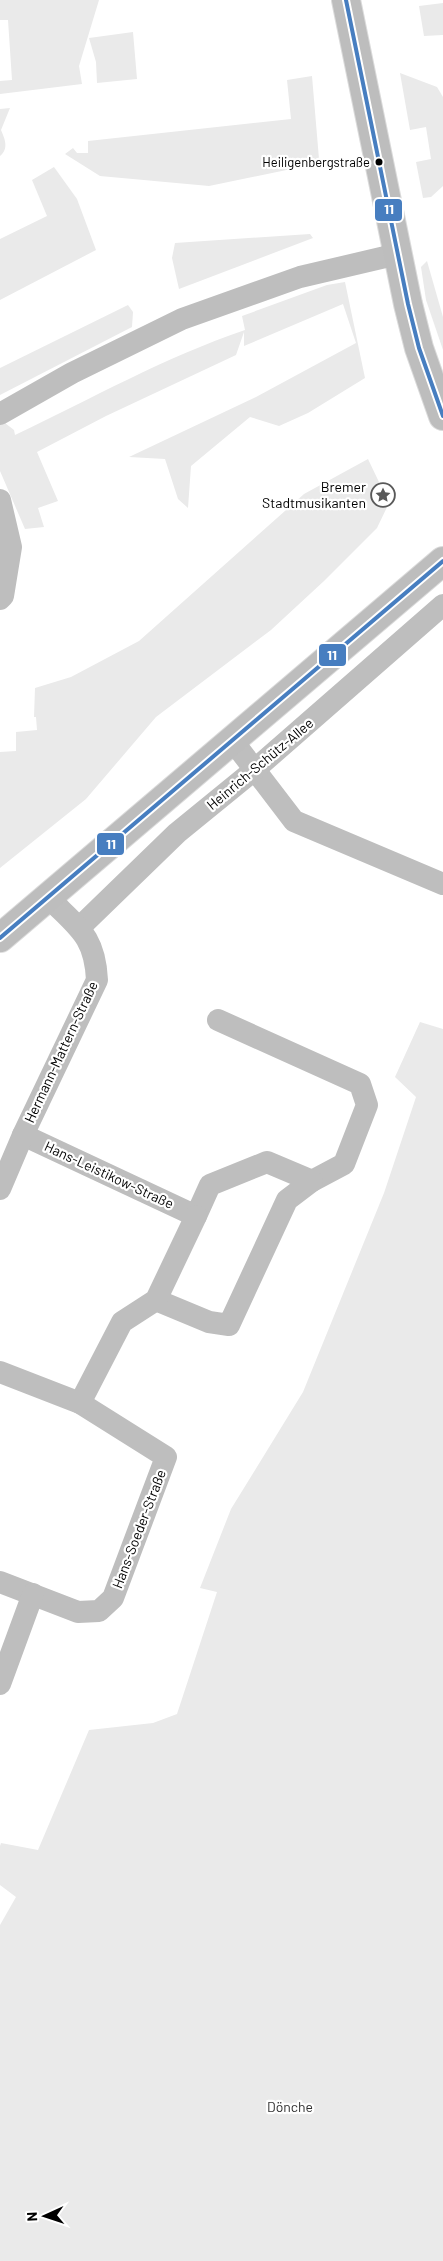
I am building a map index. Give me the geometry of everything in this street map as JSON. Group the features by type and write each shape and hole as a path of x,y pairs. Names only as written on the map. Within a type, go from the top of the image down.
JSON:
{"main road":[{"path":"346,0 419,348 443,416"},
{"path":"419,348 443,382"},
{"path":"0,938 416,586 443,560"}],"street":[{"path":"0,414 72,373 182,319 300,277 398,254"},
{"path":"0,500 11,547 3,596 0,599"},
{"path":"416,586 440,608"},
{"name":"Heinrich-Schütz-Allee","path":"80,928 177,833 254,771 440,608"},
{"path":"232,740 294,821 443,884"},
{"name":"Hermann-Mattern-Straße","path":"0,1189 23,1134 97,980 96,958 86,935 48,897"},
{"path":"156,1300 210,1322 229,1325 287,1200 312,1181 344,1164 367,1104 360,1084 218,1020"},
{"name":"Hans-Leistikow-Straße","path":"23,1134 196,1216"},
{"path":"0,1372 80,1403 122,1322 156,1300 210,1184 267,1162 312,1181"},
{"name":"Hans-Soeder-Straße","path":"0,1582 78,1612 99,1611 113,1598 166,1457 80,1403"},
{"path":"0,1684 34,1594"}],"green space":[{"path":"0,0 99,0 79,66 82,84 0,94 0,81 12,80 8,20 0,20"},
{"path":"443,3 443,35 424,36 419,6"},
{"path":"133,32 137,79 97,83 96,62 89,38"},
{"path":"400,73 437,87 443,97 443,186 431,197 423,198 416,162 431,159 426,127 410,130"},
{"path":"312,76 319,159 301,167 209,186 100,176 65,154 73,148 77,153 88,153 88,141 291,119 287,80"},
{"path":"10,108 1,130 5,140 5,150 0,156 0,109"},
{"path":"54,167 77,199 96,250 0,300 0,239 47,216 32,180"},
{"path":"310,234 313,238 179,289 172,258 175,243"},
{"path":"427,261 443,317 443,350 426,300 421,267"},
{"path":"345,282 365,378 308,413 279,426 250,417 191,466 188,508 178,499 165,459 129,457 256,397 356,343 343,304 244,346 244,332 236,355 106,416 37,452 58,501 38,508 44,527 25,529 0,471 0,424 5,423 14,430 15,435 128,379 186,353 245,330 242,316 327,285"},
{"path":"128,305 133,312 132,327 0,395 0,368"},
{"path":"368,459 389,503 377,528 271,630 156,717 86,799 0,868 0,752 16,751 16,732 37,730 36,717 34,717 35,688 71,677 139,641 304,494"},
{"name":"Dönche","path":"420,1022 443,1029 443,2261 0,2261 0,1925 16,1897 0,1885 1,1843 38,1850 89,1730 153,1723 177,1714 217,1592 200,1588 231,1509 303,1392 384,1193 416,1097 395,1077"}],"transit line":[{"name":"11","path":"346,0 408,304 419,348 443,416"},
{"name":"11","path":"0,938 443,561"}],"place":[{"name":"Heiligenbergstraße","path":"379,162"},
{"name":"Bremer Stadtmusikanten","path":"383,495"}]}
